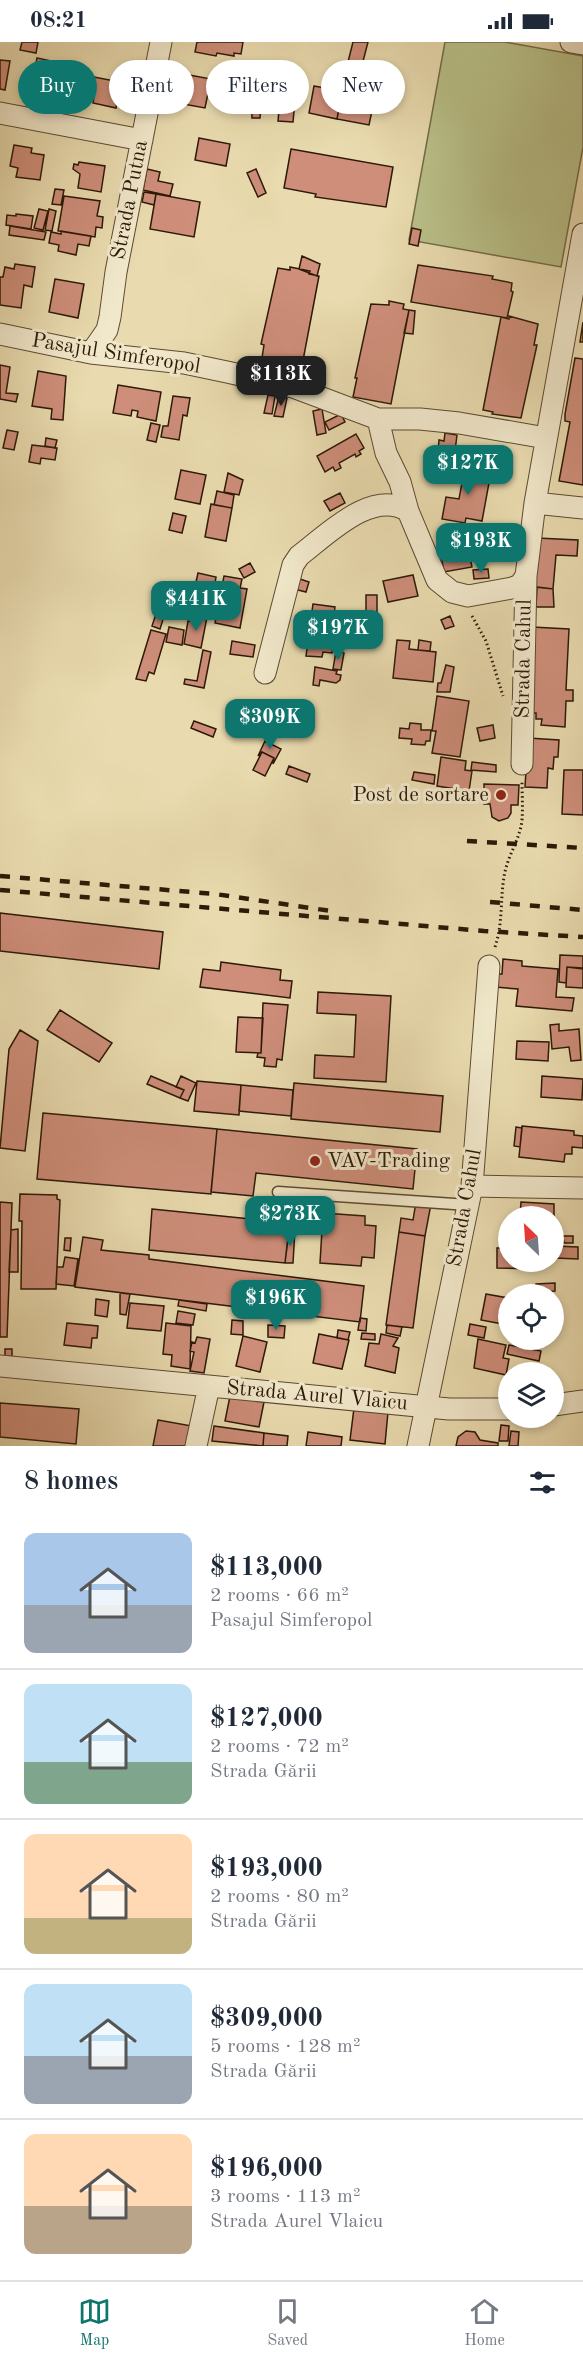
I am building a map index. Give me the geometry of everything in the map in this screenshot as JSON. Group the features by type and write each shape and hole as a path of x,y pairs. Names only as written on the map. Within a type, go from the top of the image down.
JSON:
{"street":[{"name":"Strada Putna","path":"91,353 107,330 116,272 161,42"},
{"path":"571,42 583,44"},
{"path":"0,113 142,140"},
{"name":"Strada Cahul","path":"522,764 526,576 546,438 582,247"},
{"name":"Pasajul Simferopol","path":"0,334 91,353 184,363 293,387 378,419 449,422 546,438"},
{"path":"378,419 386,453 403,489 408,511 437,580 459,594 468,596 501,591 520,585 526,576"},
{"path":"535,503 583,508"},
{"path":"265,673 293,565 299,556 369,508 392,504 408,511"},
{"name":"Strada Cahul","path":"418,1446 470,1195 489,966"},
{"path":"470,1195 583,1188"},
{"name":"Strada Aurel Vlaicu","path":"0,1366 469,1410 498,1409"},
{"name":"Strada Aurel Vlaicu","path":"196,1446 209,1386"},
{"path":"564,1404 583,1401"}],"lane":[{"path":"278,1192 470,1195"}],"path":[{"path":"459,594 486,641 504,699 522,720"},
{"path":"489,966 500,933 503,878 510,849 515,846 522,820 522,764"}],"green space":[{"path":"445,42 505,42 583,56 583,147 561,267 409,240"}],"building":[{"path":"22,42 38,42 36,53 20,50"},
{"path":"197,42 243,42 241,54 234,53 234,56 217,53 216,56 195,52"},
{"path":"353,42 368,42 363,60 348,60"},
{"path":"0,60 10,61 5,90 0,89"},
{"path":"194,76 206,78 205,108 194,106"},
{"path":"97,78 109,80 109,106 97,104"},
{"path":"314,86 321,87 321,114 338,114 337,119 309,113"},
{"path":"252,114 260,114 260,118 252,118"},
{"path":"279,114 294,114 293,122 278,121"},
{"path":"338,114 371,114 369,125 337,119"},
{"path":"199,138 230,144 226,166 195,160"},
{"path":"14,145 32,148 31,153 44,155 40,180 16,177 18,168 10,166"},
{"path":"291,149 393,167 386,207 315,197 316,194 284,188"},
{"path":"79,162 105,166 101,192 78,188 80,174 73,169 74,164 78,165"},
{"path":"147,169 160,172 158,181 173,184 170,196 143,190"},
{"path":"256,169 266,193 258,197 247,173"},
{"path":"55,189 64,190 61,205 52,204"},
{"path":"144,192 156,194 154,205 142,202"},
{"path":"156,194 200,202 194,237 150,229"},
{"path":"64,196 100,201 97,216 103,217 102,228 96,227 95,237 58,231"},
{"path":"39,209 48,211 43,230 34,228"},
{"path":"49,209 56,211 52,231 45,230"},
{"path":"16,214 33,216 31,229 6,225 7,215 16,216"},
{"path":"10,226 46,232 44,240 9,235"},
{"path":"412,228 421,230 418,246 409,244"},
{"path":"61,231 91,236 89,246 78,244 76,255 58,251 59,245 49,243 51,232 61,234"},
{"path":"302,256 320,264 317,276 299,269"},
{"path":"15,264 35,267 32,287 24,285 21,308 0,305 0,277 3,277 5,267 14,269"},
{"path":"418,265 493,276 492,279 512,283 511,291 513,292 507,318 411,302"},
{"path":"290,267 310,271 309,274 319,276 301,371 291,369 290,372 261,364 264,345 261,344 278,268 290,270"},
{"path":"55,279 84,284 78,318 49,312"},
{"path":"389,301 404,304 403,309 409,310 391,404 353,397 371,304 389,305"},
{"path":"409,310 415,311 413,334 404,333"},
{"path":"509,316 538,324 534,345 537,345 521,418 492,414 493,412 483,410 501,317 509,319"},
{"path":"583,322 583,342 580,342"},
{"path":"575,358 583,359 583,485 559,481 570,422 565,421 565,414"},
{"path":"0,365 10,367 6,393 18,394 16,402 0,399"},
{"path":"38,371 66,376 63,420 51,419 52,409 32,406"},
{"path":"118,385 161,392 156,421 137,417 138,411 132,410 131,416 113,413"},
{"path":"268,395 275,396 272,414 264,413"},
{"path":"173,396 190,398 187,416 183,415 179,440 161,437 163,426 168,426"},
{"path":"279,396 287,398 283,417 274,416"},
{"path":"322,409 326,433 317,435 313,411"},
{"path":"341,414 345,422 329,430 325,422"},
{"path":"151,423 160,425 156,442 147,440"},
{"path":"7,430 18,432 14,450 3,448"},
{"path":"445,433 457,435 454,459 442,458 443,451 438,451 439,440 444,441"},
{"path":"356,434 364,448 359,451 361,454 356,457 355,454 339,463 341,468 335,471 333,467 325,472 317,456"},
{"path":"46,438 57,440 55,448 45,446"},
{"path":"32,445 57,448 55,460 41,458 40,464 29,462"},
{"path":"457,466 491,472 482,521 466,518 465,523 442,519 446,497 459,499 462,483 454,482"},
{"path":"181,470 206,475 200,504 175,499"},
{"path":"228,473 243,480 239,495 224,492"},
{"path":"217,491 234,495 232,508 214,505"},
{"path":"340,493 345,503 330,511 324,501"},
{"path":"211,504 232,508 226,541 205,537"},
{"path":"173,513 186,516 182,533 169,530"},
{"path":"537,538 578,540 577,556 556,555 553,589 535,587"},
{"path":"459,544 460,549 468,548 472,567 444,572 441,554 446,552 445,547"},
{"path":"250,563 255,572 244,578 239,569"},
{"path":"488,569 489,578 474,579 473,570"},
{"path":"198,573 216,577 213,595 194,591"},
{"path":"413,575 418,596 388,602 383,581"},
{"path":"224,576 242,579 240,588 247,589 240,628 215,623"},
{"path":"297,578 309,582 306,592 294,589"},
{"path":"537,587 553,589 554,607 536,607"},
{"path":"366,595 377,595 377,619 366,619"},
{"path":"313,604 335,607 331,635 335,636 332,653 323,652 322,657 306,656"},
{"path":"158,608 166,610 160,629 152,626"},
{"path":"198,615 207,617 201,648 184,644 188,621 197,622"},
{"path":"450,616 454,626 445,629 441,620"},
{"path":"169,627 184,630 182,645 166,642"},
{"path":"532,627 569,629 566,690 573,690 573,701 566,701 565,727 541,725 542,719 536,719 536,713 528,713"},
{"path":"151,630 166,634 154,674 149,672 146,681 136,679"},
{"path":"397,640 410,641 409,649 436,652 433,682 393,678"},
{"path":"419,640 431,642 430,651 418,650"},
{"path":"232,641 255,645 253,657 230,654"},
{"path":"203,650 211,652 204,688 184,684 185,679 197,681"},
{"path":"336,651 344,653 341,670 333,669"},
{"path":"446,665 454,667 450,692 437,692 438,683 441,683"},
{"path":"315,667 337,671 336,674 341,675 340,680 336,683 320,680 319,686 313,685"},
{"path":"437,696 469,701 460,757 432,753 436,731 432,731"},
{"path":"194,721 216,729 213,737 191,728"},
{"path":"410,723 421,724 421,730 431,730 430,741 426,741 425,745 411,744 412,739 399,738 400,728 409,729"},
{"path":"493,725 495,738 480,741 477,728"},
{"path":"528,738 559,740 558,757 554,757 553,769 548,768 547,788 525,787"},
{"path":"265,741 281,749 273,764 274,758 262,752 258,756"},
{"path":"262,752 274,758 265,776 253,770"},
{"path":"441,757 466,761 465,770 472,771 469,791 437,786"},
{"path":"472,762 496,765 496,772 471,770"},
{"path":"289,766 310,774 307,782 286,774"},
{"path":"564,770 583,770 583,815 562,814"},
{"path":"414,772 435,775 434,784 412,780"},
{"name":"Post de sortare","path":"484,784 519,785 518,805 511,805 508,818 499,821 492,817 490,804 484,804"},
{"path":"0,913 163,932 159,969 0,951"},
{"path":"560,955 583,956 583,968 567,967 566,983 559,982"},
{"path":"503,959 522,961 522,966 558,969 556,997 574,998 572,1011 516,1006 518,989 495,987 497,974 502,974"},
{"path":"221,962 281,970 280,980 292,981 290,998 200,987 203,969 220,971"},
{"path":"567,967 583,969 583,988 566,987"},
{"path":"318,992 391,996 386,1082 314,1078 315,1055 354,1057 356,1015 317,1013"},
{"path":"263,1003 288,1005 282,1060 277,1059 276,1067 264,1066 265,1058 257,1057 258,1053 261,1053"},
{"path":"60,1010 112,1043 99,1062 47,1030"},
{"path":"238,1017 263,1018 261,1053 236,1052"},
{"path":"559,1024 559,1031 579,1029 581,1060 571,1061 569,1047 552,1049 550,1025"},
{"path":"20,1030 38,1041 25,1151 0,1148 9,1049"},
{"path":"517,1041 549,1042 548,1061 516,1059"},
{"path":"151,1076 184,1090 180,1098 147,1084"},
{"path":"181,1076 196,1083 188,1101 180,1098 184,1090 176,1087"},
{"path":"542,1076 583,1079 582,1100 541,1097"},
{"path":"197,1081 241,1085 239,1115 194,1111"},
{"path":"294,1083 443,1096 440,1132 291,1119"},
{"path":"241,1085 293,1090 291,1116 239,1111"},
{"path":"43,1113 217,1129 211,1194 37,1179"},
{"path":"522,1126 574,1131 574,1135 583,1136 583,1148 572,1147 572,1154 565,1154 564,1162 519,1157"},
{"path":"516,1127 522,1128 520,1147 514,1146"},
{"name":"VAV-Trading","path":"217,1129 417,1149 413,1189 256,1173 253,1196 211,1192"},
{"path":"20,1194 57,1195 57,1199 60,1200 56,1289 21,1289"},
{"path":"0,1202 12,1203 7,1337 0,1337"},
{"path":"416,1202 431,1204 425,1236 399,1232 401,1218 413,1220"},
{"path":"521,1202 554,1204 554,1206 521,1206"},
{"path":"152,1209 290,1223 285,1263 149,1250"},
{"path":"323,1213 365,1216 365,1225 376,1226 374,1258 362,1257 361,1266 320,1263"},
{"path":"289,1228 295,1229 293,1263 285,1263"},
{"path":"18,1229 18,1272 9,1272 11,1230"},
{"path":"399,1232 425,1236 413,1328 386,1325"},
{"path":"564,1236 573,1236 573,1243 564,1243"},
{"path":"83,1237 103,1240 101,1250 149,1255 149,1259 364,1286 360,1322 75,1287"},
{"path":"65,1238 71,1238 70,1251 64,1250"},
{"path":"564,1246 578,1247 578,1259 564,1258"},
{"path":"65,1257 78,1259 74,1286 56,1284 57,1267 63,1267"},
{"path":"120,1293 130,1294 126,1315 120,1314"},
{"path":"486,1294 498,1296 498,1323 481,1320"},
{"path":"96,1299 109,1301 107,1317 95,1315"},
{"path":"179,1300 207,1304 206,1311 178,1306"},
{"path":"130,1303 164,1306 161,1331 127,1328"},
{"path":"178,1311 195,1314 193,1325 176,1323"},
{"path":"360,1318 367,1319 366,1331 358,1330"},
{"path":"232,1320 243,1321 243,1335 231,1334"},
{"path":"67,1323 98,1326 97,1338 92,1338 91,1348 64,1345"},
{"path":"166,1323 191,1326 190,1369 171,1366 172,1355 163,1354"},
{"path":"470,1324 486,1327 484,1338 468,1335"},
{"path":"268,1325 285,1326 284,1338 268,1337"},
{"path":"387,1325 402,1327 400,1336 386,1333"},
{"path":"338,1330 350,1332 348,1340 337,1338"},
{"path":"362,1333 375,1334 375,1340 361,1339"},
{"path":"319,1334 349,1340 342,1369 313,1363"},
{"path":"381,1334 398,1338 393,1346 399,1348 395,1373 365,1366 369,1343 379,1344"},
{"path":"243,1336 267,1342 260,1372 236,1366"},
{"path":"197,1337 210,1339 204,1373 190,1371 194,1352 190,1351 192,1342 195,1343"},
{"path":"478,1339 498,1343 498,1350 505,1350 503,1358 509,1359 508,1362 498,1362 498,1373 474,1368"},
{"path":"5,1349 12,1349 12,1360 5,1360"},
{"path":"508,1350 541,1351 539,1361 507,1354"},
{"path":"230,1396 264,1402 259,1427 225,1421"},
{"path":"0,1403 79,1409 76,1444 0,1437"},
{"path":"354,1408 388,1412 385,1444 350,1440"},
{"path":"158,1420 192,1426 188,1446 153,1446"},
{"path":"214,1426 264,1433 263,1446 212,1441"},
{"path":"501,1428 509,1428 508,1441 499,1441"},
{"path":"466,1431 475,1432 480,1440 498,1443 498,1446 456,1446 458,1437"},
{"path":"511,1431 519,1432 518,1446 509,1446"},
{"path":"308,1432 342,1437 341,1446 306,1446"},
{"path":"264,1433 288,1436 287,1446 263,1446"}],"railway":[{"path":"467,841 583,848"},
{"path":"0,876 215,894 331,911"},
{"path":"0,890 484,931 583,937"},
{"path":"490,902 583,910"}],"place":[{"name":"Post de sortare","path":"501,795"},
{"name":"VAV-Trading","path":"315,1161"}]}
